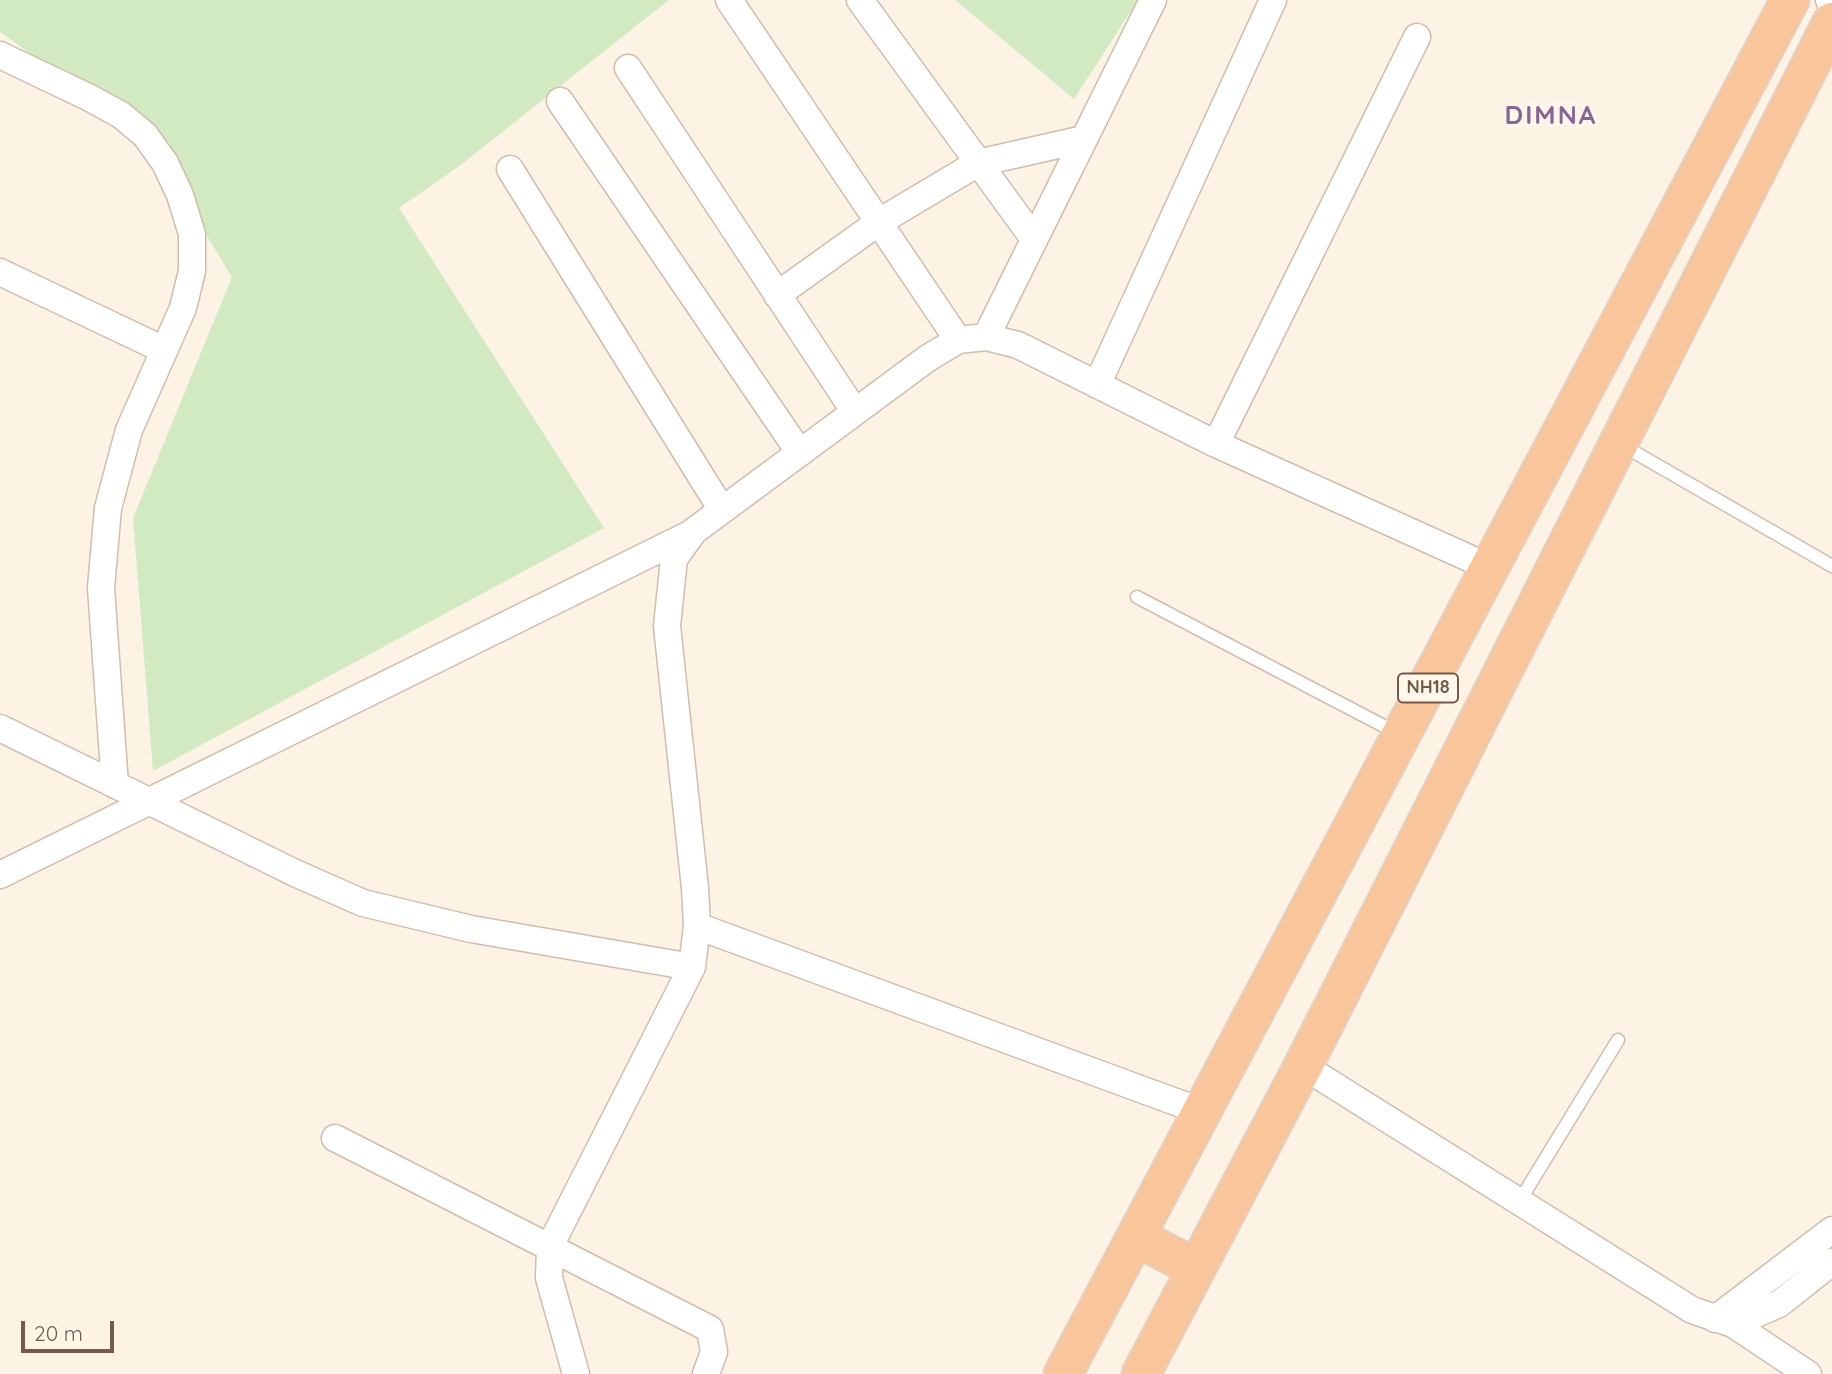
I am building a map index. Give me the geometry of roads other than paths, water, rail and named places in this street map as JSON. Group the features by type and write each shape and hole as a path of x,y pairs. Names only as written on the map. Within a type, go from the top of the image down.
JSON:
{"highway":[{"name":"NH18","path":"1063,1374 1790,0"},
{"name":"NH18","path":"1141,1374 1303,1066 1832,22"},
{"path":"1136,1237 1196,1268"}],"street":[{"path":"729,0 958,340"},
{"path":"860,0 1034,239"},
{"path":"986,337 1153,0"},
{"path":"1097,384 1273,0"},
{"path":"1216,444 1417,37"},
{"path":"0,55 121,116 145,135 165,163 192,234 192,271 183,308 129,430 107,522 101,587 115,785"},
{"path":"628,68 855,412"},
{"path":"561,101 800,453"},
{"path":"777,295 879,222 978,163 1084,139"},
{"path":"510,169 722,510"},
{"path":"0,272 164,350"},
{"path":"0,875 694,531 928,358 958,340 986,337 1018,345 1216,444 1491,568"},
{"path":"576,1374 549,1278 550,1246 692,967 698,926 667,626 674,559 694,531"},
{"path":"0,728 295,873 363,902 471,929 692,967"},
{"path":"698,926 1203,1112"},
{"path":"1303,1066 1692,1310 1724,1322 1808,1374"},
{"path":"335,1138 710,1329 714,1352 706,1374"},
{"path":"1724,1322 1832,1230"},
{"path":"1724,1322 1779,1304 1832,1262"}],"lane":[{"path":"1619,443 1832,566"},
{"path":"1137,597 1402,735"},
{"path":"1519,1202 1618,1040"}],"district":[{"name":"DIMNA","path":"1551,116"}]}
